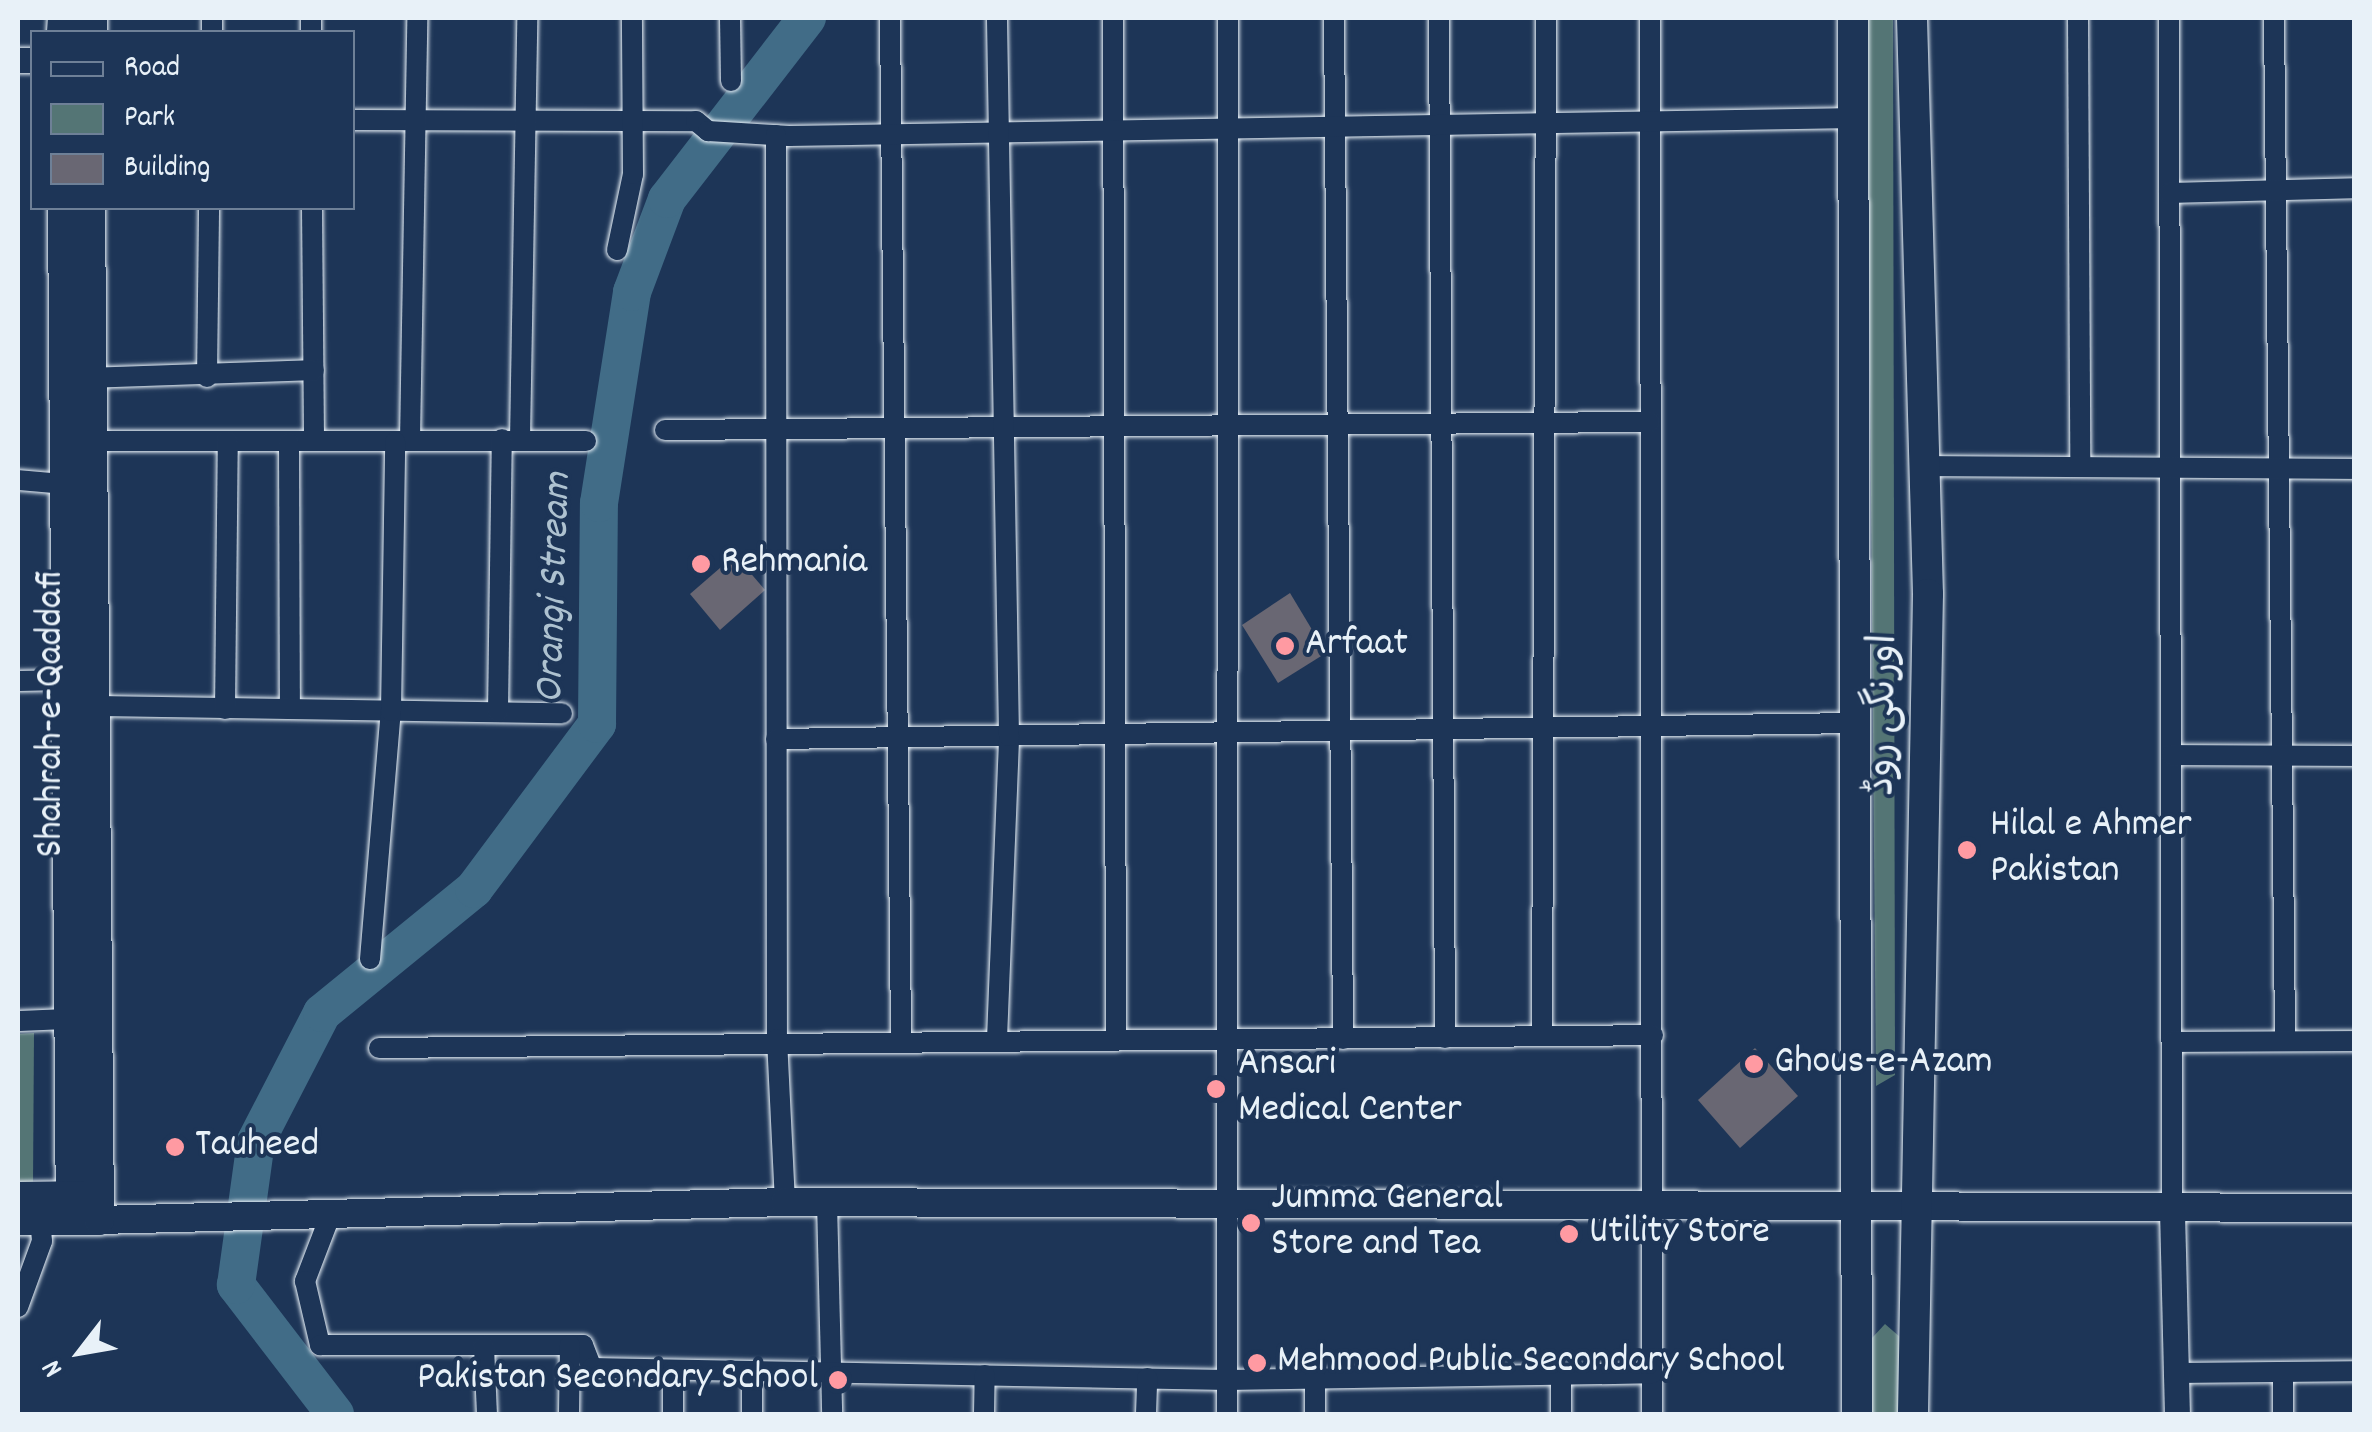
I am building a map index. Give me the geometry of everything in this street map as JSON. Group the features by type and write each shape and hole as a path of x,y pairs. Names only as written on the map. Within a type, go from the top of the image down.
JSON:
{"main road":[{"name":"اورنگی روڈ","path":"1853,18 1857,723 1853,1203 1857,1414"},
{"name":"اورنگی روڈ","path":"1912,18 1927,466 1913,1414"},
{"name":"Shahrah-e-Qaddafi","path":"62,210 68,1019 75,1213"},
{"name":"Shahrah-e-Qaddafi","path":"75,1213 92,706 90,210"},
{"path":"18,1196 75,1213 337,1216 785,1202 1853,1203 2172,1211 2354,1208"}],"street":[{"path":"370,959 391,711 417,18"},
{"path":"498,712 526,18"},
{"path":"617,250 634,121 632,18"},
{"path":"730,18 731,82"},
{"path":"890,18 901,1039"},
{"path":"996,1038 1008,736 1003,130 998,18"},
{"path":"1113,18 1116,1040"},
{"path":"1226,1414 1228,18"},
{"path":"1334,18 1344,1039"},
{"path":"1439,18 1445,1038"},
{"path":"1542,1036 1546,18"},
{"path":"1650,18 1652,1414"},
{"path":"2078,18 2080,467"},
{"path":"2168,18 2172,1211 2177,1414"},
{"path":"2274,18 2285,1041"},
{"path":"355,120 696,121 708,131 782,136 1227,122 1650,116 1856,118"},
{"path":"782,136 776,430 776,1039 785,1202"},
{"path":"2169,194 2354,188"},
{"path":"207,377 209,210"},
{"path":"312,210 314,441"},
{"path":"89,378 207,377 314,370"},
{"path":"664,430 1003,432 1230,425 1650,422"},
{"path":"92,440 586,441"},
{"path":"226,709 228,440"},
{"path":"290,442 290,710"},
{"path":"1927,466 2354,469"},
{"path":"18,480 64,484"},
{"path":"18,680 66,680"},
{"path":"92,706 562,713"},
{"path":"776,739 1857,723"},
{"path":"2170,755 2354,756"},
{"path":"18,1021 68,1019"},
{"path":"379,1048 776,1039 1228,1041 1652,1035"},
{"path":"2172,1042 2354,1040"},
{"path":"827,1202 832,1414"},
{"path":"18,1307 42,1241 75,1213"},
{"path":"337,1216 305,1281 320,1346 583,1345 592,1368 673,1370 1227,1380 1315,1375 1652,1372"},
{"path":"568,1414 570,1345"},
{"path":"484,1346 486,1414"},
{"path":"673,1370 673,1414"},
{"path":"752,1371 752,1414"},
{"path":"2176,1373 2354,1371"},
{"path":"2283,1372 2283,1414"},
{"path":"1561,1373 1561,1414"},
{"path":"984,1414 985,1375"},
{"path":"1315,1375 1315,1414"},
{"path":"1146,1414 1147,1378"}],"green space":[{"path":"1867,18 1893,18 1895,1075 1876,1086"},
{"path":"34,1033 33,1184 18,1185 18,1034"},
{"path":"1885,1324 1900,1337 1899,1414 1872,1414 1872,1338"}],"building":[{"path":"735,555 765,590 720,630 690,594"},
{"path":"1290,593 1326,653 1278,683 1242,625"},
{"path":"1755,1048 1798,1096 1740,1148 1698,1100"}],"waterway":[{"name":"Orangi Stream","path":"335,1414 236,1285 256,1141 322,1013 474,889 597,724 599,503 632,292 667,199 807,18"}],"place":[{"name":"Rehmania","path":"701,564"},
{"name":"Arfaat","path":"1285,646"},
{"name":"Hilal e Ahmer Pakistan","path":"1967,850"},
{"name":"Ghous-e-Azam","path":"1754,1064"},
{"name":"Ansari Medical Center","path":"1216,1089"},
{"name":"Tauheed","path":"175,1147"},
{"name":"Jumma General Store and Tea","path":"1251,1223"},
{"name":"Utility Store","path":"1569,1234"},
{"name":"Mehmood Public Secondary School","path":"1257,1363"},
{"name":"Pakistan Secondary School","path":"838,1380"}]}
